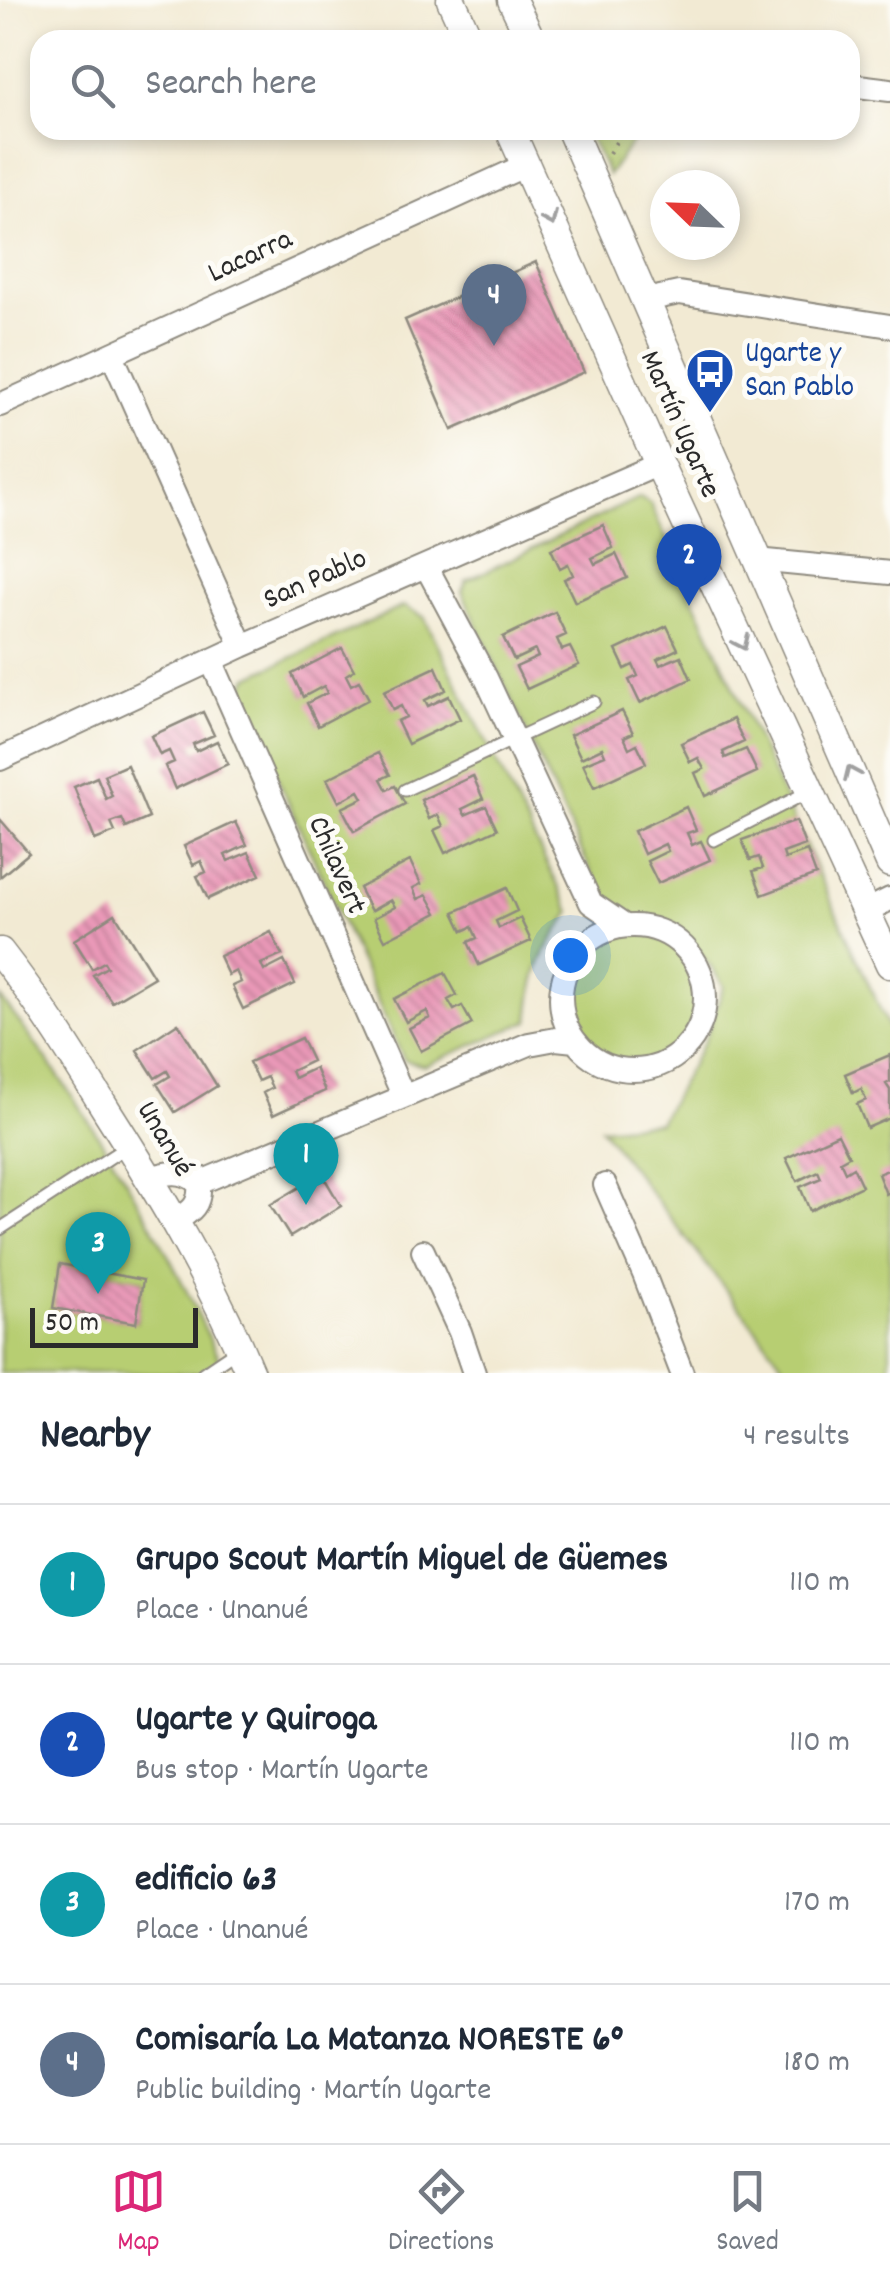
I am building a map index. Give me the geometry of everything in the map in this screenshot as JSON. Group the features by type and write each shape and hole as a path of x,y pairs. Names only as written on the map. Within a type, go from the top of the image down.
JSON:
{"street":[{"path":"451,0 464,30"},
{"path":"512,0 526,30"},
{"path":"860,86 890,90"},
{"name":"Martín Ugarte","path":"515,140 810,791 878,905 890,964"},
{"name":"Martín Ugarte","path":"575,140 890,863"},
{"name":"Lacarra","path":"0,405 526,165"},
{"path":"646,300 679,292 890,326"},
{"path":"112,355 242,646"},
{"name":"San Pablo","path":"0,758 242,646 659,464"},
{"path":"757,560 890,573"},
{"path":"426,566 486,678 591,903 590,922 562,988 563,1016 575,1041 590,1056 630,1071 672,1060 688,1046 700,1027 705,1006 698,964 685,946 647,926 625,926 600,933 580,949"},
{"name":"Chilavert","path":"212,660 403,1096"},
{"path":"591,903 625,926"},
{"name":"Unanué","path":"0,952 36,998 149,1178 245,1360"},
{"path":"529,1044 562,988"},
{"path":"200,1183 529,1044 575,1041"},
{"path":"149,1178 176,1172 200,1183"},
{"path":"174,1222 197,1204 200,1183"},
{"path":"604,1184 682,1373"},
{"path":"423,1251 474,1373"}],"lane":[{"path":"405,790 594,702"},
{"path":"714,840 810,791"},
{"path":"0,1229 129,1145"},
{"path":"203,1373 245,1360"}],"path":[{"path":"604,162 618,140"}],"green space":[{"path":"591,140 634,140 608,175"},
{"path":"640,497 650,503 890,1031 890,1373 790,1373 601,1128 659,1122 704,1042 724,986 684,937 659,924 624,918 600,891 462,592 466,581"},
{"path":"404,606 424,617 571,912 540,963 529,1021 424,1066 404,1060 241,697 247,678"},
{"path":"634,933 660,938 681,953 696,974 701,1000 696,1026 681,1047 660,1062 634,1067 608,1062 587,1047 572,1026 567,1000 572,974 587,953 608,938"},
{"path":"0,997 65,1085 124,1178 178,1274 225,1373 0,1373","holes":["60,1264 143,1280 136,1322 54,1308"]}],"building":[{"path":"536,262 584,372 452,430 405,320"},
{"path":"603,525 613,548 592,558 595,564 616,554 627,578 575,602 564,579 573,575 568,564 560,568 551,549"},
{"path":"555,612 566,635 557,639 562,650 570,647 579,665 527,689 516,667 538,657 535,650 514,660 503,637"},
{"path":"667,626 678,649 657,659 660,665 681,656 691,679 640,703 629,680 638,676 633,665 625,669 616,650"},
{"path":"342,648 354,670 346,675 351,685 359,681 369,699 318,726 307,703 327,693 324,686 303,697 292,674"},
{"path":"436,667 446,690 425,700 428,706 449,696 460,719 408,744 397,721 406,717 401,706 393,710 384,691"},
{"path":"622,711 633,733 624,737 629,748 637,744 646,763 594,787 583,764 605,755 602,748 581,758 570,735"},
{"path":"203,712 214,735 193,744 196,751 217,741 228,764 175,789 165,766 174,762 169,751 160,755 151,736"},
{"path":"733,719 744,742 723,752 725,758 746,749 757,772 705,796 695,773 704,769 698,758 690,762 681,743"},
{"path":"378,753 390,775 381,779 387,790 395,786 405,804 354,831 342,808 363,798 359,791 339,802 327,779"},
{"path":"127,765 149,818 126,828 122,819 111,823 115,832 95,840 74,787 97,777 106,799 112,796 104,775"},
{"path":"473,776 483,799 462,809 465,815 486,806 497,829 445,853 434,830 443,826 438,815 429,819 421,800"},
{"path":"686,807 696,830 687,833 692,845 701,841 710,860 658,883 647,861 668,851 665,844 644,854 634,831"},
{"path":"0,819 29,853 0,877"},
{"path":"796,821 805,845 783,853 785,859 807,851 816,875 762,895 753,871 763,868 759,857 750,860 742,840"},
{"path":"236,822 247,845 225,855 228,861 249,852 260,875 208,899 197,876 206,872 201,861 193,865 184,846"},
{"path":"410,861 421,884 413,888 418,899 427,895 437,913 385,940 374,918 395,907 391,900 371,911 359,888"},
{"path":"507,888 517,911 496,921 499,928 520,918 531,941 479,965 468,942 477,938 472,927 463,931 454,912"},
{"path":"115,914 154,977 112,1002 93,975 107,967 104,962 92,969 74,940"},
{"path":"271,932 282,955 261,964 264,971 284,961 295,984 243,1009 232,986 241,982 236,971 228,975 219,956"},
{"path":"445,973 457,995 448,1000 454,1010 462,1006 472,1024 421,1051 409,1028 430,1018 427,1011 406,1022 394,999"},
{"path":"178,1023 217,1086 175,1112 157,1084 170,1076 167,1071 155,1078 137,1050"},
{"path":"301,1038 312,1061 291,1071 294,1078 315,1068 325,1091 273,1115 263,1093 272,1088 267,1077 258,1081 249,1062"},
{"path":"890,1055 890,1082 886,1084 890,1090 890,1118 867,1128 857,1104 866,1100 861,1089 853,1093 845,1074"},
{"path":"838,1134 849,1156 840,1161 845,1172 853,1167 862,1186 810,1211 800,1187 821,1178 818,1171 797,1181 786,1158"},
{"path":"890,1169 890,1192 886,1194 878,1174"},
{"path":"322,1174 341,1206 290,1237 270,1205"},
{"path":"60,1264 143,1280 136,1323 53,1308"}],"place":[{"name":"Comisaría La Matanza NORESTE 6°","path":"494,346"},
{"name":"Ugarte y San Pablo","path":"710,414"},
{"name":"Ugarte y Quiroga","path":"689,606"},
{"name":"Grupo Scout Martín Miguel de Güemes","path":"306,1205"},
{"name":"edificio 63","path":"98,1294"}]}
